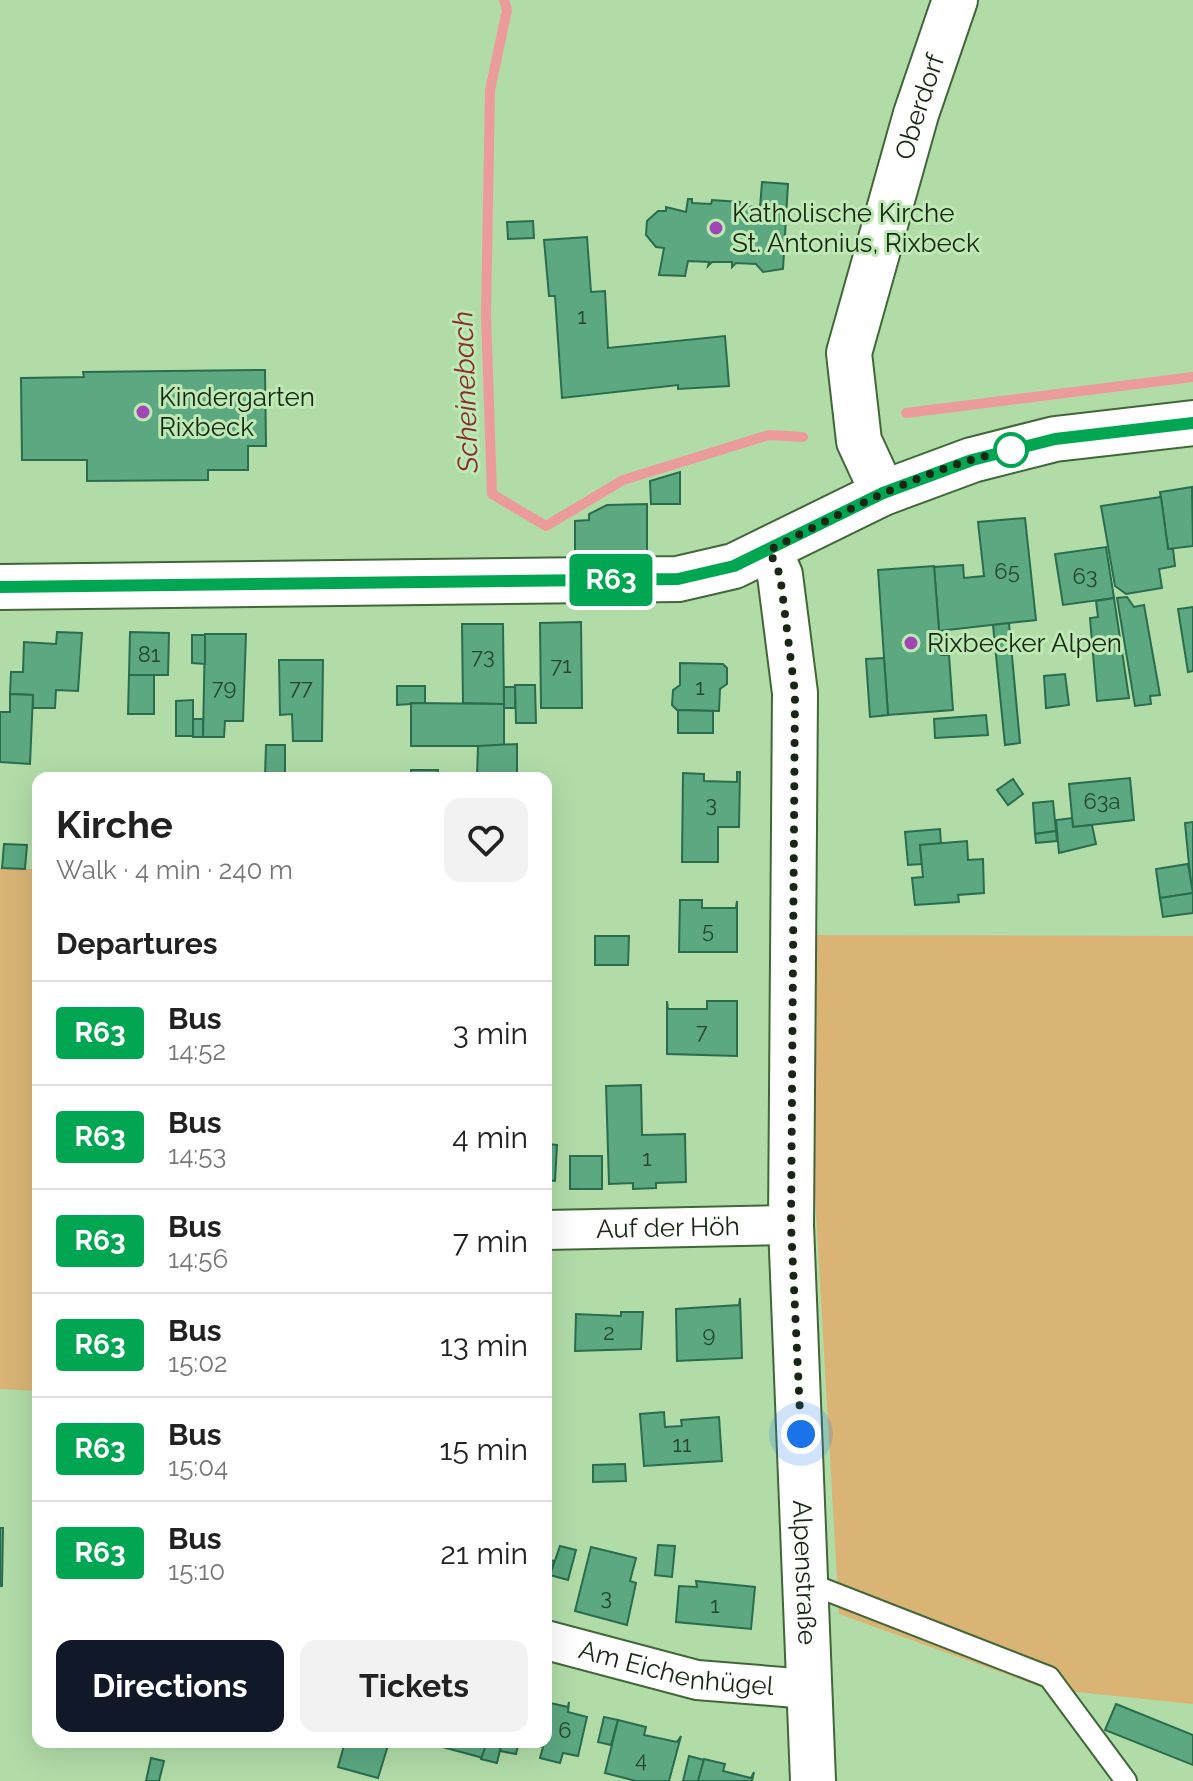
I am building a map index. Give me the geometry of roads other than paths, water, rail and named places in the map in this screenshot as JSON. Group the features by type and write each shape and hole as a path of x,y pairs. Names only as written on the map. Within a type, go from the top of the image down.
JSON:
{"street":[{"name":"Oberdorf","path":"883,493 859,441 849,353 916,114 955,0"},
{"path":"0,587 678,579 711,574 769,550 883,493 972,460 1055,439 1193,423"},
{"name":"Alpenstraße","path":"769,550 780,575 795,693 791,1225 808,1583 808,1689 813,1781"},
{"name":"Auf der Höh","path":"552,1230 791,1225"},
{"name":"Am Eichenhügel","path":"552,1642 697,1680 808,1689"}],"lane":[{"path":"808,1583 1049,1677 1126,1781"}],"waterway":[{"name":"Scheinebach","path":"504,0 507,10 490,90 486,315 492,494 546,526 623,480 769,435 803,437"},
{"path":"906,413 1193,377"}],"place":[{"name":"Katholische Kirche St. Antonius, Rixbeck","path":"716,228"},
{"name":"Kindergarten Rixbeck","path":"143,412"},
{"name":"Rixbecker Alpen","path":"911,643"}]}
